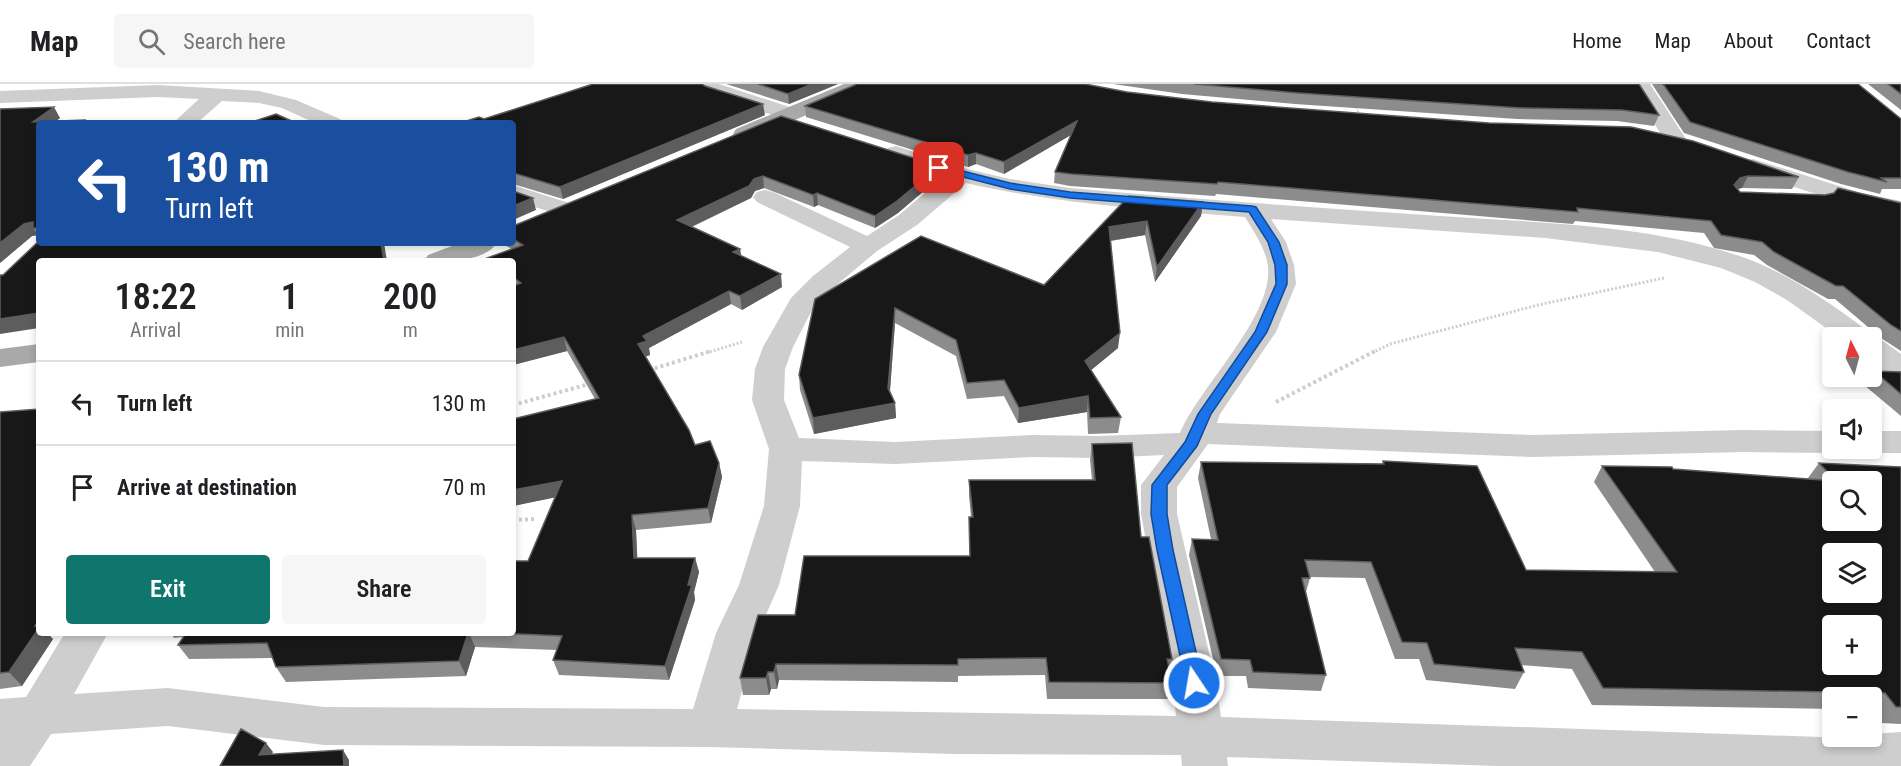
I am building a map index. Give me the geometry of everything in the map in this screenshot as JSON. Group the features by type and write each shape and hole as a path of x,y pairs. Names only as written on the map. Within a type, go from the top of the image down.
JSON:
{"main road":[{"path":"728,141 861,84"},
{"path":"533,222 574,204"},
{"path":"445,258 476,246"},
{"path":"0,358 36,353"}],"street":[{"path":"703,84 816,129"},
{"path":"1640,84 1684,142 1648,133"},
{"path":"0,97 158,91 218,94 259,97 289,104 326,120"},
{"path":"188,120 218,94"},
{"path":"873,146 961,175 1010,186 1070,195 1595,237 1685,249 1732,262 1763,276 1805,299 1843,327"},
{"path":"1737,160 1856,199 1901,208"},
{"path":"709,728 737,633 759,585 782,506 786,449 768,400 770,369 787,330 801,304 822,282 868,246 908,220 961,175"},
{"path":"516,193 574,204"},
{"path":"765,197 868,246"},
{"path":"1778,197 1856,199"},
{"path":"1203,751 1194,683 1174,599 1159,514 1159,485 1203,436 1204,414 1261,332 1282,284 1281,265 1273,242 1252,209"},
{"path":"1882,355 1901,369"},
{"path":"786,449 895,453 1203,436 1533,446 1743,441 1822,442"},
{"path":"1882,442 1901,442"},
{"path":"4,766 20,717 85,636"},
{"path":"20,717 168,707 324,726 709,728 954,734 1203,751 1821,762 1901,752"}],"path":[{"path":"1352,99 1358,112 1364,116"},
{"path":"1203,436 1237,427 1304,386 1390,344 1538,305 1667,277"},
{"path":"638,372 787,330"},
{"path":"516,404 594,383"},
{"path":"516,520 537,519"}],"building":[{"path":"593,84 702,84 763,104 560,187 516,174 516,120 470,120 479,117 484,119"},
{"path":"758,84 812,84 788,94"},
{"path":"857,84 1085,84 1127,92 1212,102 1489,123 1631,127 1693,141 1799,177 1748,176 1740,178 1734,185 1740,192 1825,195 1834,193 1838,188 1901,203 1901,331 1843,286 1836,286 1774,252 1762,242 1721,235 1711,221 1577,208 1578,212 1218,182 1217,184 1055,172 1077,121 1004,162 976,153 968,155 805,106"},
{"path":"1194,84 1639,84 1659,115 1622,110 1521,108"},
{"path":"1663,84 1858,84 1901,119 1901,178 1881,178 1887,182 1848,172 1690,122"},
{"path":"1888,84 1901,84 1901,94"},
{"path":"54,107 33,122 36,122 36,228 33,228 33,222 24,224 0,243 0,109"},
{"path":"276,114 289,120 258,120"},
{"path":"781,116 939,166 875,216 817,193 813,195 763,176 754,179 749,186 677,220 740,249 733,252 781,274 740,296 729,291 643,336 647,341 638,344 689,430 695,445 710,441 719,463 708,508 632,515 634,558 695,558 688,585 692,585 665,666 553,660 562,636 516,634 516,561 528,561 562,481 516,489 516,418 599,398 564,337 516,349 516,285 521,283 516,279 516,258 487,258 523,245 516,241 516,225"},
{"path":"516,192 533,198 516,205"},
{"path":"1129,196 1203,202 1157,267 1147,221 1109,227 1120,333 1085,361 1121,417 1090,418 1088,396 1019,408 1004,380 967,383 956,340 895,308 888,388 895,403 813,418 799,375 815,299 921,236 1044,285"},
{"path":"36,244 36,246 382,246 384,258 36,258 36,313 0,319 0,275 3,275"},
{"path":"1882,371 1901,372 1901,394 1882,378"},
{"path":"36,409 36,632 9,672 0,673 0,412"},
{"path":"1132,443 1141,537 1149,537 1172,659 1167,659 1172,683 1049,682 1046,658 958,659 958,665 776,664 774,672 768,672 766,678 740,678 758,615 795,615 804,556 970,556 969,517 973,517 969,480 1095,480 1092,444"},
{"path":"1383,461 1477,466 1526,570 1677,572 1602,466 1672,467 1673,469 1822,480 1822,531 1882,531 1882,471 1827,471 1819,463 1901,467 1901,707 1896,707 1885,693 1882,693 1882,687 1822,687 1822,692 1603,688 1582,652 1515,648 1524,672 1434,664 1427,643 1402,642 1371,562 1305,560 1310,578 1302,578 1326,675 1253,672 1250,660 1221,659 1192,539 1218,540 1201,462 1384,464"},
{"path":"184,636 467,636 459,661 276,667 267,643 178,645"},
{"path":"241,729 266,743 259,755 343,750 344,766 220,766"}],"route":[{"path":"939,168 1010,186 1070,195 1252,209 1273,242 1281,265 1282,284 1261,332 1204,414 1192,443 1159,485 1159,514 1165,550 1194,683"}]}
